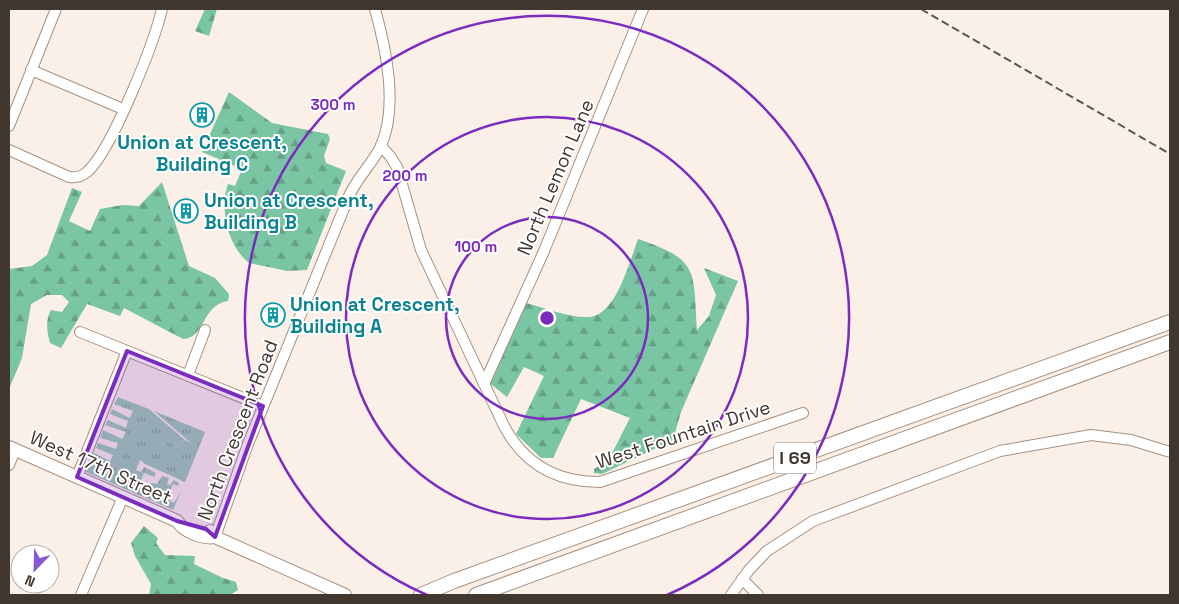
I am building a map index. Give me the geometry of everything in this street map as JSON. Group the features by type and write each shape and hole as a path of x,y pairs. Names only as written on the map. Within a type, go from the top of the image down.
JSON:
{"highway":[{"name":"I 69","path":"421,595 454,581 1170,322"},
{"name":"I 69","path":"476,595 1170,342"}],"main road":[{"name":"West 17th Street","path":"12,448 177,521 186,521 199,526 208,530 215,537 345,595"}],"street":[{"path":"9,126 56,9"},
{"path":"9,150 64,176 79,177 96,162 115,129 153,40 162,9"},
{"path":"375,9 390,94 389,119 380,146"},
{"name":"North Lemon Lane","path":"484,384 544,251 643,9"},
{"path":"32,70 123,109"},
{"name":"West Fountain Drive","path":"380,146 397,167 420,250 504,426 520,452 550,473 580,481 600,482 610,480 803,413"},
{"name":"North Crescent Road","path":"215,537 263,406 349,196 359,176 380,146"},
{"path":"188,375 205,330"},
{"path":"80,332 263,406"},
{"path":"77,477 127,351"},
{"path":"731,595 742,579 767,551 813,521 1000,451 1091,435 1131,440 1170,452"},
{"path":"9,465 12,448"},
{"path":"81,595 122,497"},
{"path":"742,579 758,595"}],"highlighted area":[{"path":"127,351 263,406 215,537 206,529 177,521 77,477"}],"green space":[{"path":"205,9 217,9 209,36 195,31"},
{"path":"229,92 272,123 328,134 330,139 324,156 326,163 346,171 307,270 287,271 249,263 242,256 231,237 225,215 225,194 228,184 235,186 242,169 202,152"},
{"path":"162,182 189,266 215,278 229,294 228,301 213,308 196,333 183,339 124,308 120,316 87,304 61,348 50,343 47,322 51,310 62,312 69,302 62,295 47,295 31,304 22,358 9,389 9,269 32,266 47,255 72,188 82,192 69,221 90,231 100,209 122,205 139,206"},
{"path":"638,239 673,254 683,261 689,270 695,293 697,330 709,316 716,295 704,268 738,281 681,412 673,440 602,474 594,473 594,469 608,461 630,418 581,399 553,458 541,458 516,434 544,376 524,367 507,397 487,381 526,303 573,316 589,317 599,314 607,307 621,286"},
{"path":"118,397 149,409 171,428 164,436 177,448 185,440 191,443 154,411 205,432 185,482 140,460 136,470 141,472 144,467 156,473 154,477 144,473 138,487 148,491 151,483 157,484 162,476 169,478 167,484 170,485 174,480 179,483 178,486 173,484 167,499 174,503 181,491 173,510 86,472 89,463 96,466 95,470 107,474 110,466 91,458 94,453 110,461 113,455 96,448 98,443 116,449 118,443 100,438 103,430 122,439 126,432 105,425 108,420 126,428 128,421 110,414 112,409 130,418 133,411 114,404"},
{"path":"171,428 185,440 177,448 163,436"},
{"path":"144,526 158,538 156,543 165,555 195,556 194,564 236,582 238,590 230,595 149,595 151,584 135,556 131,543"}],"railway":[{"path":"921,9 1170,154"}],"place":[{"name":"Union at Crescent, Building C","path":"202,115"},
{"name":"Union at Crescent, Building B","path":"186,211"},
{"name":"Union at Crescent, Building A","path":"273,315"}]}
